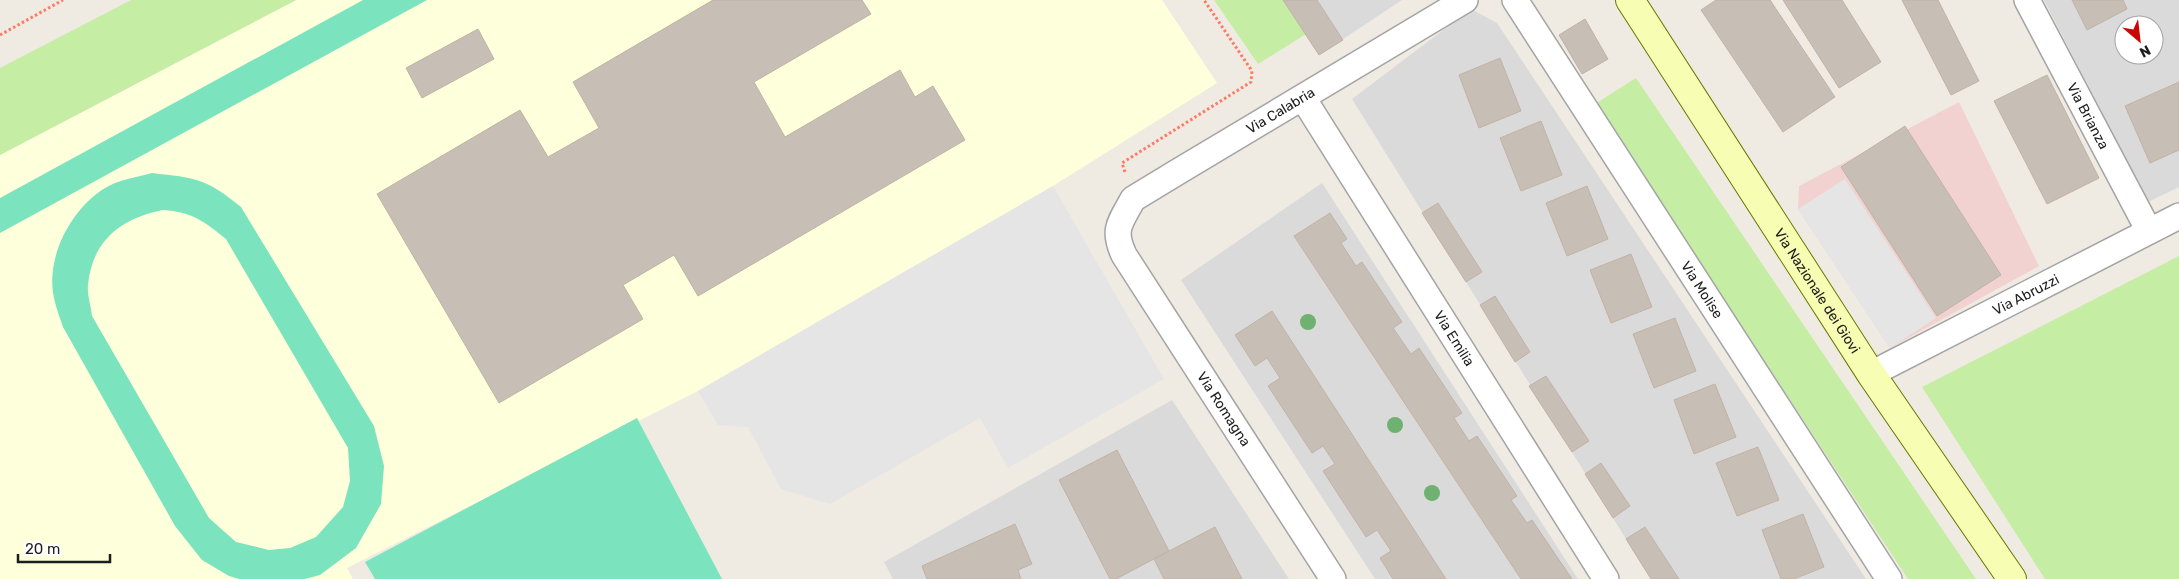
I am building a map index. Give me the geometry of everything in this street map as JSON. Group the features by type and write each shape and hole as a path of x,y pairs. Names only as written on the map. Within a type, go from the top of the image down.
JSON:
{"main road":[{"name":"Via Nazionale dei Giovi","path":"1630,0 1871,374 2012,579"}],"street":[{"name":"Via Calabria","path":"1132,199 1465,0"},
{"name":"Via Molise","path":"1515,0 1889,579"},
{"name":"Via Brianza","path":"2027,0 2148,231"},
{"name":"Via Emilia","path":"1302,98 1606,579"},
{"name":"Via Romagna","path":"1132,199 1120,223 1117,238 1145,287 1333,579"},
{"name":"Via Abruzzi","path":"1871,374 2179,216"}],"path":[{"path":"0,35 63,0"},
{"path":"1132,199 1122,163 1251,82 1252,71 1204,0"}],"shaded area":[{"path":"296,0 1162,0 1217,83 1053,186 698,391 347,568 353,579 0,579 0,155"},
{"path":"1283,0 1402,0 1319,55"},
{"path":"2044,0 2179,0 2179,187 2148,202"},
{"path":"1471,9 1497,23 1866,579 1651,579 1352,99"},
{"path":"1959,102 2039,266 1890,348 1798,209 1799,186"},
{"path":"1845,179 1936,318 1890,348 1798,209"},
{"path":"1322,183 1578,579 1375,579 1181,280"},
{"path":"1053,186 1164,379 1008,468 980,418 830,504 781,489 748,427 718,425 698,391"},
{"path":"1172,400 1289,579 893,579 884,562"}],"green space":[{"path":"131,0 296,0 0,155 0,68"},
{"path":"363,0 427,0 0,233 0,198"},
{"path":"1214,0 1283,0 1306,34 1258,64"},
{"path":"1636,78 1976,579 1908,579 1595,104"},
{"path":"152,173 200,181 218,190 241,207 374,426 384,466 381,504 356,548 320,575 305,579 239,579 229,576 202,560 175,526 63,327 55,302 52,283 53,267 63,236 81,208 105,188 128,179","holes":["163,210 197,218 226,239 348,448 350,481 343,507 316,537 290,548 269,550 236,542 209,518 92,316 88,285 95,256 102,244 111,234 134,219"]},
{"path":"2179,256 2179,579 2045,579 1922,387"},
{"path":"637,418 722,579 375,579 365,562"}],"building":[{"path":"713,0 862,0 871,14 754,82 785,137 900,70 915,97 933,86 965,140 698,296 674,255 623,285 643,319 499,403 377,194 520,110 548,157 599,128 573,82"},
{"path":"1283,0 1317,0 1343,40 1319,55"},
{"path":"1716,0 1770,0 1835,97 1783,132 1701,10"},
{"path":"1783,0 1842,0 1881,62 1839,88"},
{"path":"1902,0 1938,0 1979,81 1951,95"},
{"path":"2072,0 2123,0 2127,9 2087,30"},
{"path":"1585,19 1608,59 1582,74 1559,35"},
{"path":"478,29 494,59 422,98 406,68"},
{"path":"1500,58 1521,111 1479,128 1459,75"},
{"path":"2047,75 2099,178 2047,204 1994,101"},
{"path":"2179,82 2179,150 2150,163 2125,106"},
{"path":"1541,121 1562,175 1521,191 1500,138"},
{"path":"1905,126 2001,275 1937,316 1841,167"},
{"path":"1587,186 1608,239 1567,256 1546,203"},
{"path":"1438,203 1482,272 1466,282 1422,213"},
{"path":"1330,213 1347,239 1341,243 1356,266 1362,262 1402,322 1393,328 1411,354 1419,348 1462,413 1454,418 1469,441 1477,436 1517,496 1511,500 1527,523 1532,520 1572,579 1521,579 1294,236"},
{"path":"1631,254 1652,307 1611,323 1590,270"},
{"path":"1495,296 1530,352 1515,362 1480,305"},
{"path":"1272,311 1446,579 1393,579 1380,558 1391,551 1377,530 1366,537 1323,471 1335,464 1323,446 1312,453 1268,386 1280,378 1267,358 1255,366 1235,335"},
{"path":"1675,318 1696,371 1654,388 1633,334"},
{"path":"1546,376 1589,441 1572,452 1529,386"},
{"path":"1715,384 1736,437 1694,454 1674,400"},
{"path":"1758,447 1779,500 1737,516 1716,463"},
{"path":"1117,450 1169,551 1116,579 1110,579 1059,480"},
{"path":"1601,463 1630,506 1613,518 1585,474"},
{"path":"1803,514 1824,567 1794,579 1781,579 1762,530"},
{"path":"1015,524 1032,564 1018,570 1021,579 927,579 922,566"},
{"path":"1215,527 1242,579 1164,579 1154,559"},
{"path":"1645,527 1679,579 1651,579 1626,539"}]}
